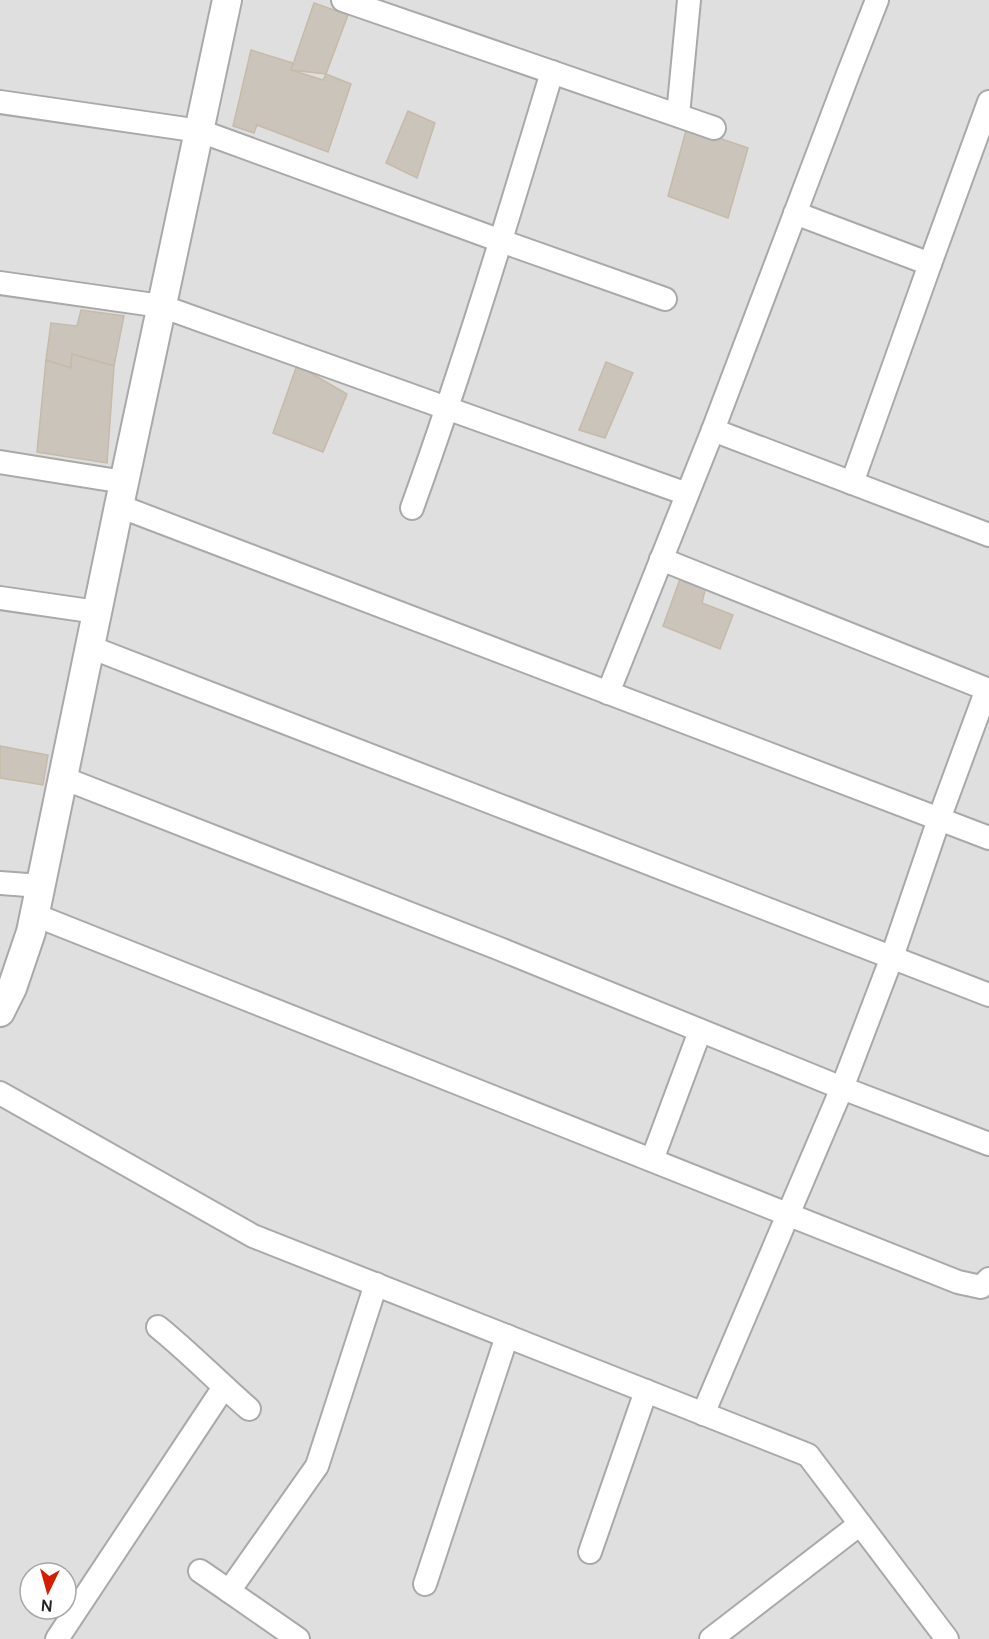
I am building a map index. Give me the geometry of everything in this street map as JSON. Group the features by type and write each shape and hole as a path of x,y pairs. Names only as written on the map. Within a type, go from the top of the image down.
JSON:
{"street":[{"path":"0,1012 12,988 35,915 121,494 227,0"},
{"path":"343,0 714,128"},
{"path":"678,115 688,0"},
{"path":"608,693 713,430 877,0"},
{"path":"412,508 448,408 552,72"},
{"path":"0,102 200,131 501,242 665,299"},
{"path":"852,483 989,102"},
{"path":"795,213 930,264"},
{"path":"0,283 161,306 687,494"},
{"path":"713,430 989,535"},
{"path":"0,462 121,494 608,693 989,838"},
{"path":"662,559 988,690 939,819 892,957 842,1088 703,1414"},
{"path":"0,598 97,612"},
{"path":"90,647 989,995"},
{"path":"63,778 500,949 842,1088 989,1144"},
{"path":"0,883 41,886"},
{"path":"35,915 958,1282 986,1287"},
{"path":"652,1160 700,1031"},
{"path":"0,1093 253,1236 808,1455 947,1639"},
{"path":"229,1591 317,1466 376,1284"},
{"path":"158,1327 189,1352 249,1409"},
{"path":"425,1584 507,1336"},
{"path":"57,1639 224,1387"},
{"path":"590,1552 646,1391"},
{"path":"711,1639 860,1524"},
{"path":"200,1571 298,1639"}],"shaded area":[{"path":"0,0 989,0 989,1639 0,1639"}],"building":[{"path":"314,3 348,15 326,74 291,70"},
{"path":"251,50 293,63 291,70 323,80 326,74 351,84 328,152 257,125 254,133 233,126"},
{"path":"408,111 435,123 417,178 386,163"},
{"path":"687,127 748,148 728,218 668,196"},
{"path":"81,310 124,316 114,366 72,354 71,368 46,360 51,323 77,326"},
{"path":"72,354 114,366 107,463 37,452 46,360 71,368"},
{"path":"606,362 633,373 605,438 579,430"},
{"path":"297,365 347,394 323,452 273,433"},
{"path":"684,568 706,586 702,603 733,615 720,649 663,626"},
{"path":"0,746 48,755 43,785 0,778"}]}
